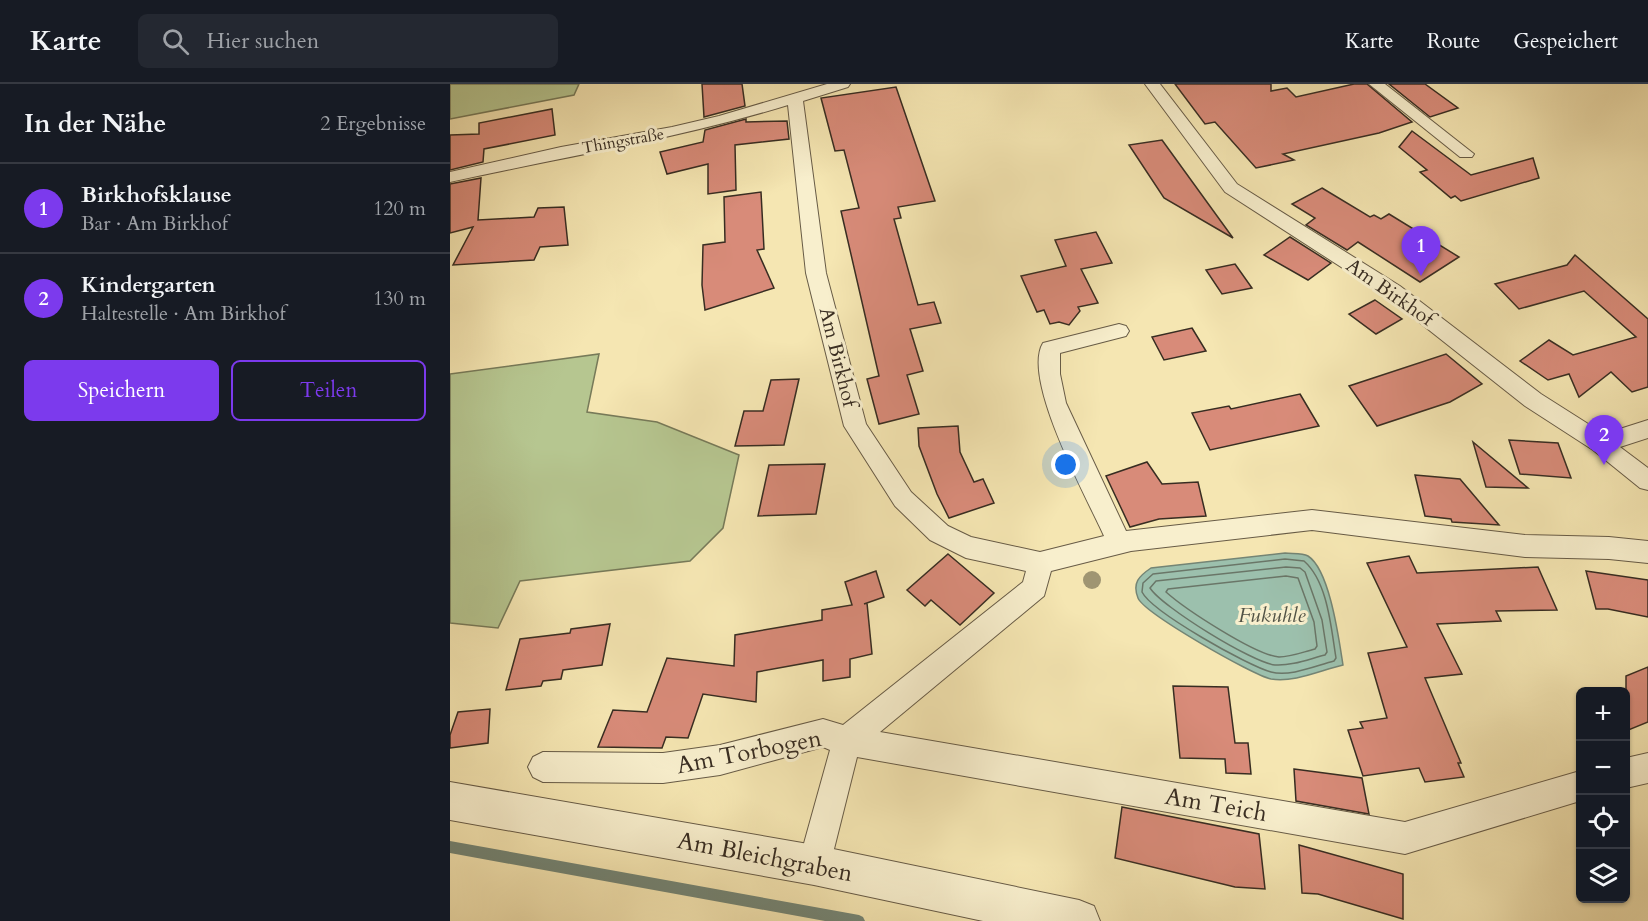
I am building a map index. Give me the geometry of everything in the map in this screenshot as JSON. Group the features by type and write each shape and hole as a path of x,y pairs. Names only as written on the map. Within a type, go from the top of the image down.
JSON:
{"street":[{"path":"795,98 843,84"},
{"name":"Am Birkhof","path":"1152,84 1231,188 1393,291 1533,400 1601,444 1648,481"},
{"path":"1376,84 1466,154"},
{"name":"Thingstraße","path":"450,177 561,152 672,132 723,120 795,98"},
{"name":"Am Birkhof","path":"795,98 816,273 855,426 903,499 939,533 966,547 1040,563 1131,540 1312,520 1525,546 1609,548 1648,552"},
{"path":"1119,331 1050,348 1049,374 1055,403 1120,544"},
{"path":"1601,444 1648,429"},
{"path":"814,865 847,741 1035,588 1040,563"},
{"name":"Am Torbogen","path":"543,767 663,768 720,760 823,733 847,741"},
{"name":"Am Teich","path":"847,741 1405,838 1576,787"},
{"path":"1630,772 1648,768"},
{"name":"Am Bleichgraben","path":"450,801 814,865 1079,921"}],"green space":[{"path":"450,84 579,84 574,95 450,119"},
{"path":"599,354 587,412 657,422 739,455 723,528 690,561 520,581 498,628 450,623 450,374"}],"water":[{"name":"Fukuhle","path":"1285,553 1308,556 1322,575 1332,606 1343,665 1298,678 1271,679 1243,667 1178,629 1145,606 1136,593 1138,580 1151,568"}],"building":[{"path":"702,84 742,84 745,106 704,117"},
{"path":"1175,84 1271,84 1271,91 1287,88 1296,97 1354,84 1367,84 1412,122 1379,133 1283,154 1294,160 1256,168 1215,122 1205,124"},
{"path":"1389,84 1425,84 1458,108 1430,117"},
{"path":"896,87 935,201 898,207 901,218 894,219 918,305 934,302 941,323 910,329 923,371 907,375 919,414 879,424 867,379 879,376 841,211 859,208 844,150 835,151 821,98"},
{"path":"552,109 555,135 484,149 483,162 450,170 450,135 479,134 479,123"},
{"path":"746,119 746,122 787,121 789,139 735,145 736,190 708,194 708,164 667,174 660,152 703,142 705,130"},
{"path":"1412,131 1471,175 1533,158 1539,178 1461,201 1455,196 1451,198 1420,172 1427,170 1399,147"},
{"path":"1162,140 1233,238 1164,198 1129,145"},
{"path":"481,178 478,220 534,217 538,208 564,207 568,245 540,247 534,260 453,265 473,227 450,233 450,184"},
{"path":"1322,188 1370,217 1374,215 1381,219 1389,214 1459,257 1420,282 1358,242 1347,250 1306,225 1315,218 1292,204"},
{"path":"761,192 764,249 757,250 774,288 705,310 702,285 703,245 725,242 724,197"},
{"path":"1096,232 1112,263 1081,269 1098,303 1078,307 1080,311 1069,325 1059,322 1050,324 1044,310 1037,312 1021,276 1066,266 1055,240"},
{"path":"1290,237 1331,263 1308,280 1264,255"},
{"path":"1575,255 1648,319 1648,387 1632,392 1611,372 1579,397 1569,374 1548,380 1520,361 1549,340 1573,355 1636,337 1584,291 1519,309 1495,284 1567,265"},
{"path":"1235,264 1252,288 1222,294 1206,270"},
{"path":"1375,300 1402,319 1376,334 1349,314"},
{"path":"1192,328 1206,351 1164,360 1152,337"},
{"path":"1446,354 1482,384 1450,402 1377,426 1349,386"},
{"path":"799,379 784,445 735,446 744,411 763,411 771,380"},
{"path":"1300,394 1319,426 1210,450 1192,413 1229,406 1231,409"},
{"path":"958,426 960,452 974,482 983,479 994,503 949,518 937,494 919,446 918,428"},
{"path":"1509,440 1558,443 1571,478 1520,474"},
{"path":"1473,442 1528,488 1486,487"},
{"path":"1147,462 1162,484 1198,482 1206,516 1159,519 1130,527 1106,476"},
{"path":"825,464 816,514 758,516 769,465"},
{"path":"1415,475 1460,479 1499,525 1452,522 1451,519 1425,516"},
{"path":"948,554 994,593 960,625 931,600 925,606 907,590"},
{"path":"1409,556 1417,573 1538,567 1557,610 1496,611 1501,621 1437,624 1462,674 1425,678 1461,763 1458,763 1464,777 1425,782 1419,768 1363,776 1348,730 1363,728 1360,722 1387,718 1368,653 1407,647 1367,563"},
{"path":"876,571 884,597 864,604 867,603 872,654 850,659 850,677 823,681 823,660 757,672 756,702 703,694 688,738 666,737 662,748 598,747 613,710 647,712 667,658 734,666 735,635 822,620 822,610 852,605 845,582"},
{"path":"1586,571 1648,580 1648,617 1608,609 1596,609"},
{"path":"610,624 602,665 563,670 561,679 543,681 541,686 506,690 520,639 570,633 571,629"},
{"path":"1648,667 1648,722 1630,729 1630,687 1626,687 1626,676"},
{"path":"1173,686 1228,687 1235,743 1248,743 1251,774 1226,773 1225,759 1180,758"},
{"path":"490,709 488,743 450,748 450,735 458,712"},
{"path":"1294,769 1362,778 1369,814 1296,801"},
{"path":"1122,807 1259,834 1265,889 1235,887 1115,858"},
{"path":"1299,845 1403,874 1403,919 1318,894 1302,893"}],"waterway":[{"path":"450,847 859,921"}],"place":[{"name":"Birkhofsklause","path":"1421,276"},
{"name":"Kindergarten","path":"1604,465"}]}
